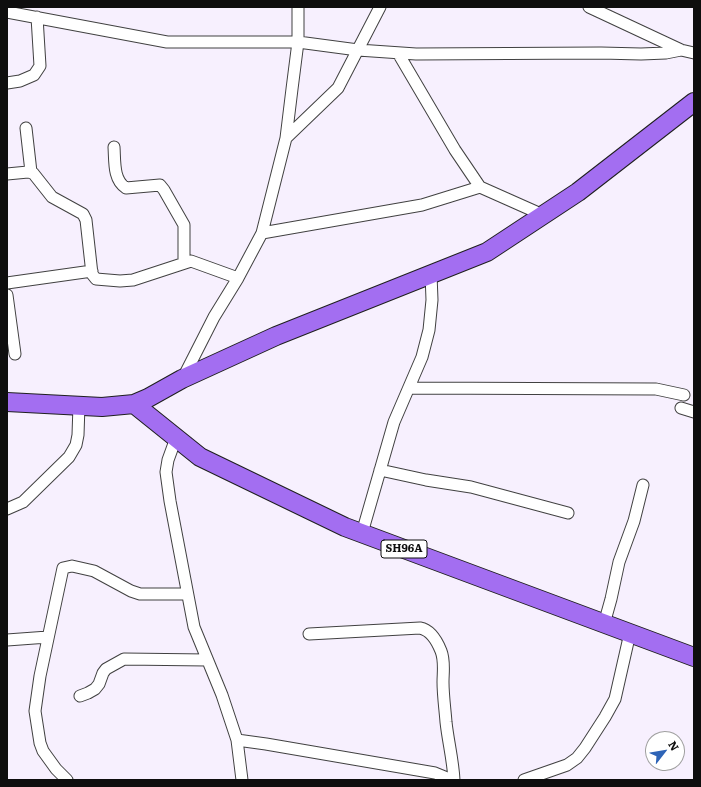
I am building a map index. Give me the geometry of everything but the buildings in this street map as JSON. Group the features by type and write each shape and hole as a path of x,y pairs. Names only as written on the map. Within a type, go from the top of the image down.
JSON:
{"main road":[{"path":"7,402 102,407 134,404 182,379 276,336 487,252 578,192 694,102"},
{"name":"SH96A","path":"134,404 200,457 345,527 694,657"}],"street":[{"path":"182,379 214,317 238,278 262,233 286,138 298,42 298,7"},
{"path":"286,138 338,88 380,7"},
{"path":"589,7 681,50 694,53"},
{"path":"7,12 167,42 298,42 358,50 416,54 641,54 666,53 681,50"},
{"path":"7,82 20,81 34,75 40,66 37,17"},
{"path":"398,53 455,150 480,187 543,215"},
{"path":"26,128 31,172 52,197 85,216 94,278 100,280 133,280 191,261 195,261 238,278"},
{"path":"114,147 117,179 120,184 126,188 160,185 164,190 184,225 184,263"},
{"path":"7,174 31,172"},
{"path":"262,233 422,205 480,187"},
{"path":"7,283 92,272"},
{"path":"362,533 394,422 422,357 429,330 432,300 432,274"},
{"path":"7,295 15,354"},
{"path":"409,388 656,389 684,395"},
{"path":"7,509 23,502 69,457 76,445 78,435 79,405"},
{"path":"681,408 694,412"},
{"path":"176,438 168,460 166,472 187,594 194,627 222,695 237,740 242,780"},
{"path":"380,470 426,480 471,487 568,513"},
{"path":"604,624 619,562 634,520 643,485"},
{"path":"67,780 49,761 42,747 35,711 40,676 63,568 67,566 94,571 131,591 140,594 187,594"},
{"path":"237,740 435,773 453,780 454,769 446,725 443,682 444,660 441,651 431,633 427,629 420,628 309,634"},
{"path":"524,780 567,765 577,758 585,748 606,717 615,699 630,633"},
{"path":"7,640 48,637"},
{"path":"80,696 88,694 95,689 106,669 124,659 207,660"}]}
